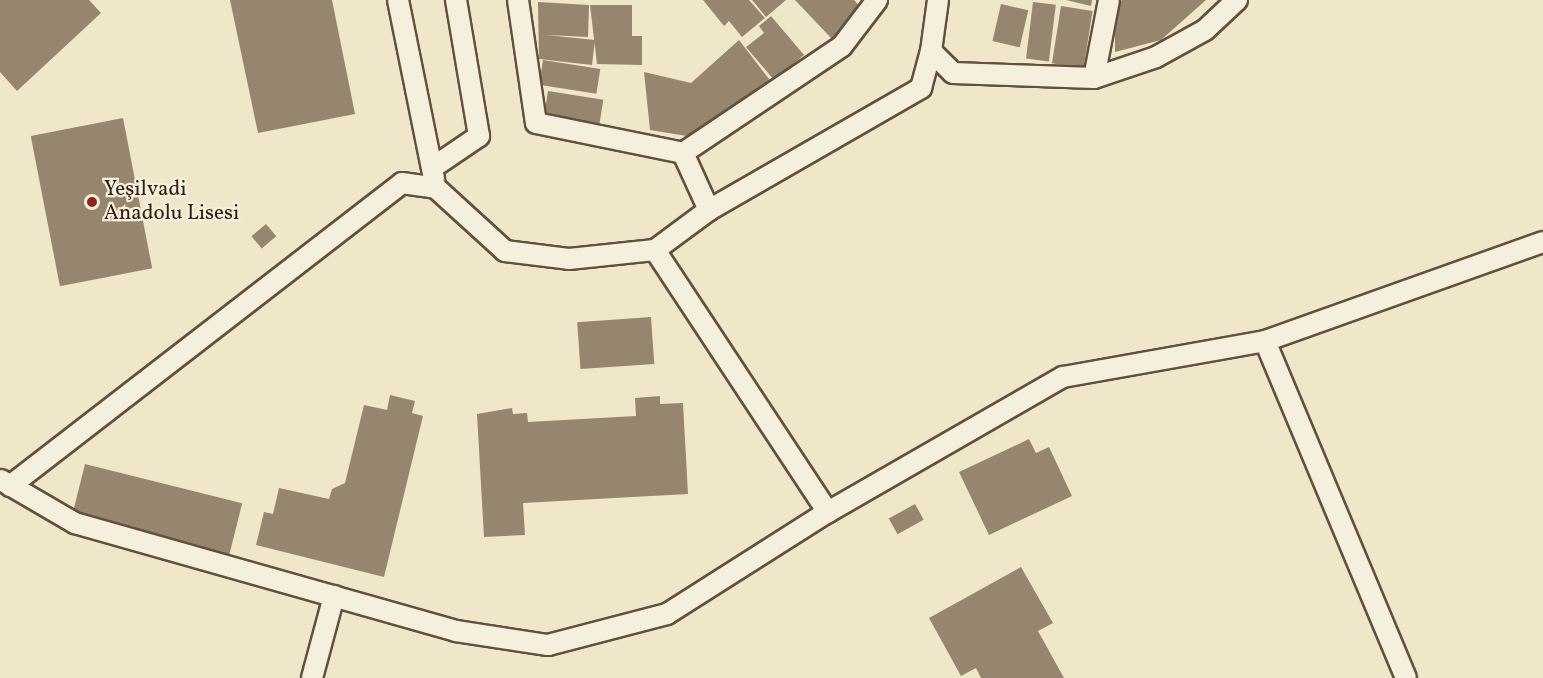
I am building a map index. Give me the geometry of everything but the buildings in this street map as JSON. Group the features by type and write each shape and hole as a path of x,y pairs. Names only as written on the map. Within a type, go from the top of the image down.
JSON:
{"street":[{"path":"398,0 436,188"},
{"path":"432,168 479,135 456,0"},
{"path":"518,0 536,123 683,153 842,46 877,0"},
{"path":"938,0 931,51 921,88 709,210 655,250 569,259 505,251 436,188 402,183 5,483 75,523 456,631 548,645 667,614 828,512 1063,377 1265,341 1543,242"},
{"path":"1094,78 1109,0"},
{"path":"931,51 953,73 1094,78 1156,57 1204,30 1237,0"},
{"path":"683,153 709,210"},
{"path":"655,250 828,512"},
{"path":"1265,341 1406,678"},
{"path":"312,678 333,596"}],"place":[{"name":"Yeşilvadi Anadolu Lisesi","path":"92,202"}]}
